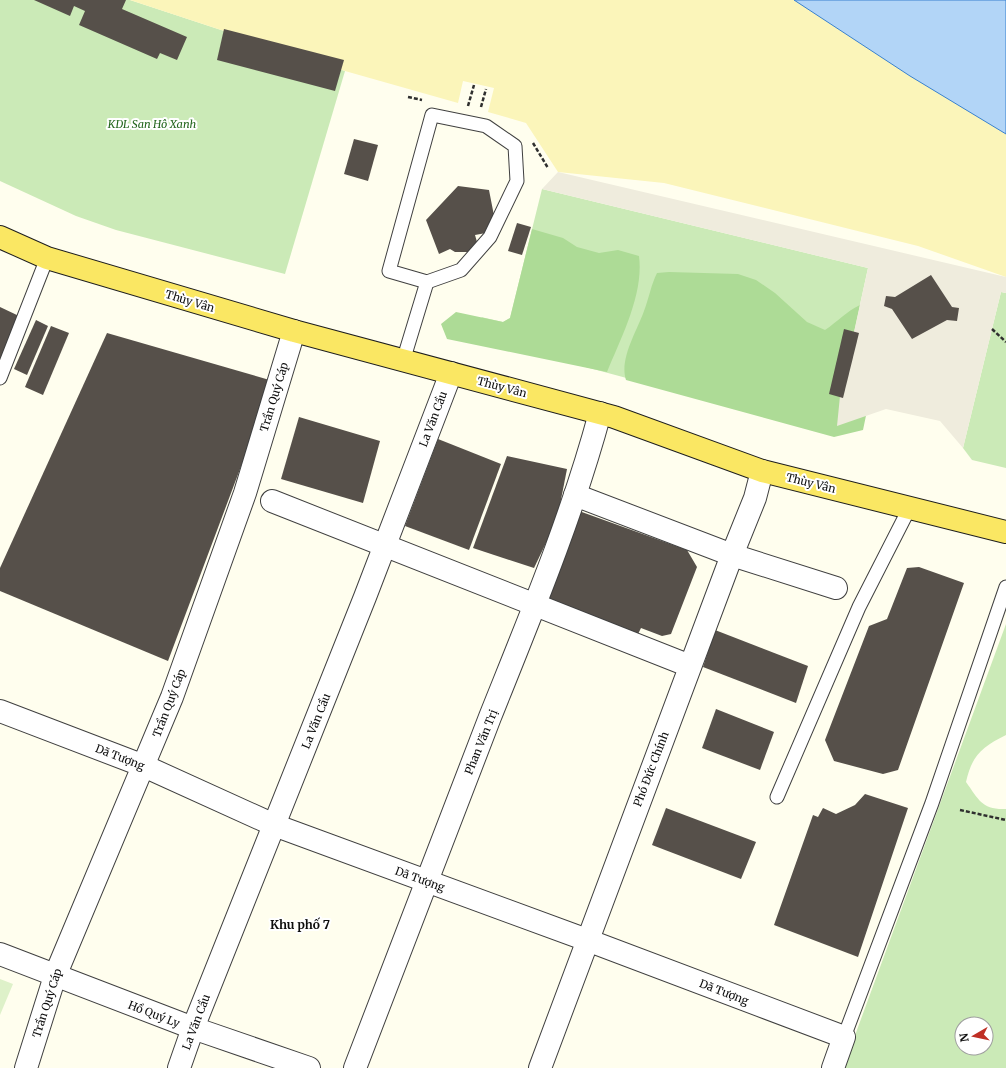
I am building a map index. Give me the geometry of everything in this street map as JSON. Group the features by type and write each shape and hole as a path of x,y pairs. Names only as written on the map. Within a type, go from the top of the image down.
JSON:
{"main road":[{"name":"Thùy Vân","path":"0,237 47,258 294,332 600,414 762,471 1006,532"}],"street":[{"name":"Trần Quý Cáp","path":"26,1068 55,976 175,689 245,493 294,332"},
{"name":"La Văn Cầu","path":"179,1068 193,1028 451,374"},
{"name":"Phan Văn Trị","path":"355,1068 425,881 534,604 575,495 589,456 600,414"},
{"name":"Phó Đức Chính","path":"540,1068 732,554 755,498 762,471"},
{"path":"575,495 732,554 836,588"},
{"path":"272,501 690,666"},
{"name":"Dã Tượng","path":"0,711 144,766 274,825 587,940 844,1038"},
{"name":"Hồ Quý Ly","path":"0,954 193,1028 309,1068"},
{"path":"833,1068 844,1038"}],"lane":[{"path":"432,115 486,126 515,146 517,181 490,237 460,270 427,282 388,271 432,115"},
{"path":"0,378 47,258"},
{"path":"404,361 427,282"},
{"path":"777,797 859,607 910,507"},
{"path":"844,1038 932,803 1006,587"}],"path":[{"path":"468,108 474,85"},
{"path":"480,111 486,89"},
{"path":"992,329 1006,342"},
{"path":"960,810 1006,820"}],"green space":[{"name":"KDL San Hô Xanh","path":"0,0 130,0 345,71 285,274 116,230 76,216 0,181"},
{"path":"542,189 868,268 840,396 823,431 515,348 481,317 503,322 510,318"},
{"path":"532,229 563,238 577,247 599,253 618,250 639,256 640,270 635,300 625,330 607,372 447,339 441,324 456,312 503,322 510,318"},
{"path":"657,273 738,274 756,280 775,293 807,322 825,330 860,305 840,396 868,406 863,430 834,437 626,380 624,372 627,354 655,278"},
{"path":"1001,292 1006,293 1006,468 972,460 963,448"},
{"path":"1006,624 1006,735 984,748 979,753 971,765 966,782 978,799 986,806 991,808 1006,809 1006,1068 843,1068"},
{"path":"0,979 13,984 0,1015"}],"sand":[{"path":"130,0 1006,0 1006,277 918,246 664,183 558,172 526,123 488,112 494,88 463,81 458,103 345,71"}],"shaded area":[{"path":"558,172 1006,277 1006,293 1001,292 963,448 940,421 886,409 837,426 840,396 868,268 542,189"}],"water":[{"path":"794,0 1006,0 1006,134 910,76"}],"building":[{"path":"34,0 126,0 122,9 187,37 177,60 160,53 157,59 79,25 85,11 74,6 70,16"},
{"path":"224,29 344,60 335,91 217,60"},
{"path":"354,139 378,145 368,181 344,174"},
{"path":"458,186 489,190 497,231 475,235 477,242 468,252 455,252 450,249 439,254 426,220"},
{"path":"517,223 531,227 522,255 508,251"},
{"path":"931,275 952,307 959,308 957,321 947,320 912,339 892,309 884,306 886,296 895,297"},
{"path":"0,307 19,316 0,360"},
{"path":"36,320 48,326 27,375 14,369"},
{"path":"51,326 69,333 43,395 25,387"},
{"path":"844,329 859,333 843,398 829,394"},
{"path":"107,333 273,381 168,661 0,591 0,568"},
{"path":"299,417 380,441 363,503 281,479"},
{"path":"438,439 501,464 469,550 405,526"},
{"path":"507,456 567,469 557,520 534,568 473,548"},
{"path":"579,511 687,550 697,567 671,634 662,636 641,628 638,634 534,593"},
{"path":"919,567 964,583 898,770 883,774 834,761 825,740 869,626 887,619 907,568"},
{"path":"715,630 808,666 796,703 703,667"},
{"path":"716,709 774,732 760,770 702,748"},
{"path":"865,794 908,808 858,957 774,925 813,815 818,817 823,808 836,814 855,805"},
{"path":"666,808 756,842 741,879 652,845"}],"district":[{"name":"Khu phố 7","path":"300,924"}]}
